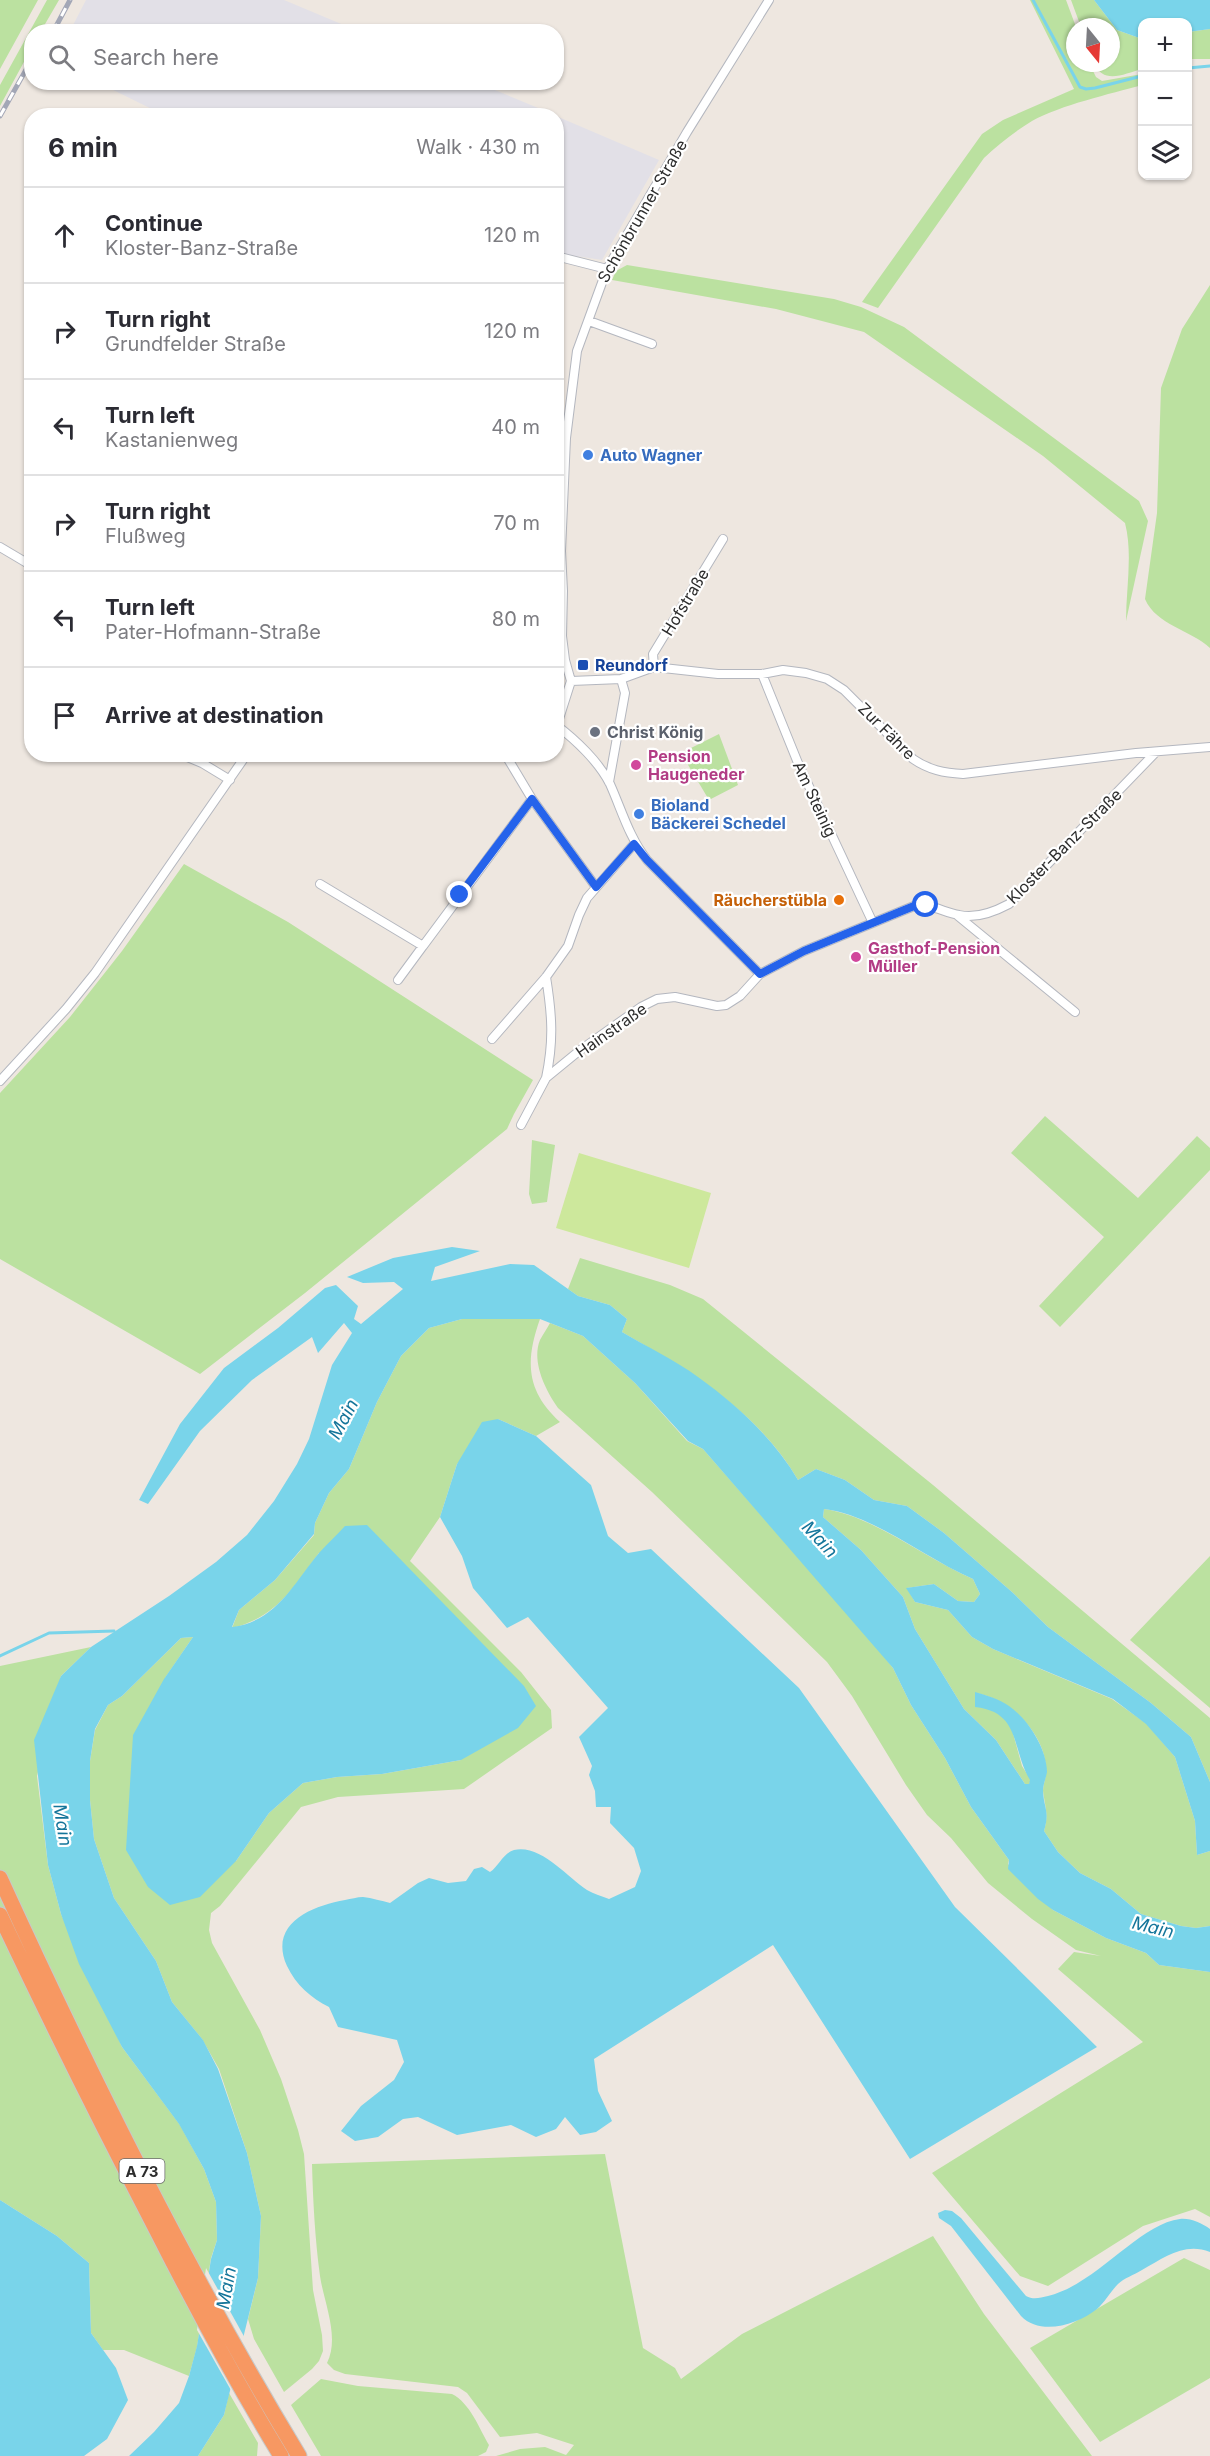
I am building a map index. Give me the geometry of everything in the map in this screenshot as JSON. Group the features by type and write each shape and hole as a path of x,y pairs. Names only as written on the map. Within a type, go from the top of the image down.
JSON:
{"highway":[{"name":"A 73","path":"0,1878 68,2023 126,2139 227,2332 299,2456"},
{"name":"A 73","path":"0,1915 54,2029 138,2195 215,2342 281,2456"}],"street":[{"name":"Schönbrunner Straße","path":"564,438 577,351 607,269 687,132 769,0"},
{"path":"564,258 607,269"},
{"path":"589,321 652,344"},
{"name":"Hofstraße","path":"654,667 653,654 723,539"},
{"path":"0,547 24,561"},
{"name":"Schönbrunner Straße","path":"564,652 571,681"},
{"name":"Zur Fähre","path":"571,681 621,680 654,667 718,674 762,674 783,670 828,679 866,710 913,759 925,767 944,773 963,774 1210,747"},
{"name":"Am Steinig","path":"762,674 798,763 873,923"},
{"path":"609,782 625,693 621,680"},
{"path":"564,703 571,681"},
{"path":"564,731 581,747 609,782 634,844 647,860 760,974"},
{"name":"Kloster-Banz-Straße","path":"760,974 804,951 921,905 958,915 986,914 1009,904 1156,752"},
{"path":"198,762 230,780"},
{"path":"0,1081 66,1009 95,973 242,762"},
{"path":"510,762 532,799 596,887"},
{"path":"398,980 532,799"},
{"path":"492,1039 546,978 568,946 579,915 596,887 634,844"},
{"path":"320,884 423,946"},
{"path":"958,915 1075,1012"},
{"name":"Hainstraße","path":"520,1125 546,1078 579,1051 641,1007 657,999 675,997 717,1006 726,1005 740,996 760,974"},
{"path":"546,978 553,1016 551,1052 546,1078"}],"shaded area":[{"path":"86,0 284,0 341,24 74,24"},
{"path":"113,90 495,90 538,108 150,108"},
{"path":"564,119 659,160 602,260 564,254"}],"green space":[{"path":"0,0 38,0 24,24 0,69"},
{"path":"47,0 59,0 45,24 34,24"},
{"path":"1030,0 1066,0 1073,18 1066,18 1066,72 1094,72 1102,81 1138,75 1138,86 1086,100 1044,115 1007,138 984,158 878,308 862,302 982,134 1003,120 1074,89"},
{"path":"1071,0 1094,0 1108,18 1078,18"},
{"path":"1210,29 1210,59 1192,59 1192,31"},
{"path":"1120,31 1138,38 1138,70 1115,76 1100,72 1120,72"},
{"path":"24,42 24,62 0,106 0,85"},
{"path":"627,265 834,299 861,307 904,327 1139,501 1148,521 1126,621 1129,547 1125,523 1043,456 864,332 776,309 612,280 616,271"},
{"path":"1210,285 1210,648 1157,615 1145,599 1157,513 1161,388 1182,329"},
{"path":"719,734 738,785 709,800 681,753"},
{"path":"184,864 288,922 533,1080 507,1129 305,1293 200,1374 0,1259 0,1093 70,1017 122,951"},
{"path":"1045,1116 1138,1198 1197,1136 1210,1148 1210,1170 1060,1327 1039,1306 1104,1237 1011,1153"},
{"path":"532,1140 555,1145 547,1202 532,1204 529,1194"},
{"path":"579,1153 711,1193 689,1268 556,1228"},
{"path":"580,1258 670,1285 703,1299 933,1485 1210,1718 1210,1782 1191,1737 1151,1703 1048,1627 1012,1592 944,1533 907,1506 874,1500 845,1480 816,1469 798,1480 763,1433 742,1413 697,1378 622,1332 627,1319 610,1305 578,1296 568,1289"},
{"path":"462,1319 540,1319 532,1348 532,1375 540,1399 560,1422 536,1436 498,1419 457,1464 440,1517 410,1561 521,1672 551,1710 552,1728 464,1789 338,1797 301,1807 220,1906 211,1913 209,1930 212,1943 260,2030 281,2079 304,2154 313,2290 323,2351 319,2361 312,2369 284,2392 254,2339 248,2319 258,2278 261,2216 247,2153 219,2069 202,2039 172,2002 156,1961 114,1898 94,1839 90,1800 90,1761 95,1730 108,1705 122,1696 181,1638 193,1637 165,1678 236,1861 269,1813 303,1783 337,1777 382,1774 461,1760 319,1553 283,1600 261,1617 232,1628 239,1610 275,1580 314,1535 315,1523 329,1493 349,1469 377,1402 401,1356 429,1328"},
{"path":"550,1323 583,1336 635,1383 687,1441 703,1449 870,1639 893,1668 911,1705 945,1758 971,1807 1009,1860 1008,1864 1053,1910 1106,1938 1146,1953 1159,1965 1210,1972 1210,2217 1195,2209 1143,2226 1048,2286 1020,2276 932,2173 1143,2042 1058,1969 1074,1952 1101,1956 1076,1950 1032,1919 988,1883 951,1838 927,1815 852,1696 827,1662 652,1492 558,1408 541,1376 537,1358 540,1340"},
{"path":"824,1509 862,1520 973,1579 980,1594 974,1602 958,1601 934,1584 907,1588 915,1602 948,1610 972,1637 993,1649 1112,1699 1147,1724 1175,1757 1195,1821 1197,1855 1210,1851 1210,1926 1196,1928 1181,1926 1141,1914 1111,1889 1080,1873 1058,1852 1044,1831 1045,1758 1033,1732 1013,1710 988,1696 975,1693 988,1708 1000,1714 1011,1726 1022,1766 1031,1780 1029,1784 1025,1784 996,1740 964,1709 915,1629 903,1597 861,1550 823,1517"},
{"path":"1210,1556 1210,1708 1130,1640"},
{"path":"91,1647 61,1676 37,1776 48,1865 61,1914 122,2047 180,2125 204,2169 216,2202 217,2240 211,2258 197,2347 189,2376 124,2350 103,2350 91,2333 89,2263 57,2236 0,2200 0,1666"},
{"path":"605,2154 643,2348 675,2368 681,2379 742,2334 933,2236 984,2314 1092,2456 496,2456 520,2449 545,2447 566,2455 574,2445 537,2433 500,2437 467,2393 458,2387 345,2374 334,2370 327,2363 331,2353 332,2331 318,2262 312,2164"},
{"path":"1184,2258 1210,2270 1210,2378 1100,2442 1030,2348"},
{"path":"321,2379 358,2386 452,2394 464,2403 489,2445 486,2452 478,2456 321,2456 291,2405"},
{"path":"229,2393 258,2443 257,2456 198,2456 224,2415"}],"water":[{"path":"1094,0 1210,0 1210,29 1192,31 1192,18 1138,18 1138,38 1120,31 1120,18 1108,18"},
{"name":"Main","path":"452,1247 480,1251 435,1267 431,1281 510,1264 534,1265 578,1296 610,1305 627,1319 622,1332 689,1371 727,1399 766,1437 798,1480 816,1469 845,1480 874,1500 907,1506 944,1533 1012,1592 1048,1627 1151,1703 1191,1737 1210,1782 1210,1851 1197,1855 1195,1821 1175,1757 1146,1724 1113,1699 993,1649 972,1637 948,1610 915,1602 906,1588 934,1584 958,1601 974,1602 980,1594 973,1579 900,1539 862,1520 824,1509 823,1517 861,1550 903,1597 915,1629 964,1709 996,1740 1025,1784 1029,1784 1030,1780 1013,1733 1000,1716 990,1710 975,1707 975,1692 1005,1704 1023,1719 1035,1735 1044,1754 1047,1772 1043,1786 1047,1814 1044,1831 1058,1852 1080,1873 1111,1889 1141,1914 1181,1926 1196,1928 1210,1926 1210,1972 1159,1965 1146,1953 1106,1938 1053,1910 1038,1899 1008,1869 1009,1860 971,1807 945,1758 911,1705 893,1668 703,1449 688,1441 635,1383 583,1336 540,1319 462,1319 429,1328 401,1356 377,1402 349,1469 329,1493 315,1523 314,1534 275,1580 239,1610 232,1627 248,1623 272,1609 345,1526 367,1525 524,1686 536,1706 518,1728 461,1760 382,1774 337,1777 303,1783 269,1813 236,1861 200,1897 170,1905 148,1887 126,1850 133,1735 164,1679 193,1637 181,1638 122,1696 108,1705 95,1729 90,1761 90,1800 94,1839 114,1898 156,1961 172,2002 203,2040 218,2069 247,2153 261,2216 258,2278 224,2415 198,2456 129,2456 179,2403 189,2376 197,2346 211,2259 217,2240 216,2202 204,2169 179,2124 122,2047 79,1964 61,1914 48,1865 34,1740 61,1676 91,1647 216,1562 247,1535 274,1501 297,1464 309,1439 332,1365 352,1333 344,1323 318,1353 312,1337 252,1380 200,1431 148,1504 139,1500 180,1424 224,1368 278,1328 325,1288 336,1285 358,1306 354,1319 361,1324 403,1289 394,1282 363,1283 347,1277 393,1258"},
{"path":"498,1419 536,1436 591,1485 608,1536 628,1553 651,1549 799,1688 955,1907 1097,2047 910,2159 773,1945 594,2059 598,2091 612,2121 596,2132 580,2135 565,2117 556,2129 536,2137 511,2125 457,2135 418,2117 403,2119 378,2137 355,2141 341,2131 361,2106 394,2080 404,2062 397,2040 338,2027 329,2007 299,1985 287,1966 283,1951 283,1939 288,1928 296,1920 319,1907 356,1898 366,1897 390,1903 429,1878 448,1883 466,1881 474,1869 482,1867 490,1872 514,1850 524,1849 544,1857 587,1890 609,1899 635,1887 641,1871 634,1848 610,1823 611,1807 596,1807 595,1791 589,1775 592,1766 579,1737 608,1708 528,1617 507,1628 473,1588 462,1556 440,1517 457,1464 482,1422"},
{"path":"0,2200 57,2236 89,2263 91,2333 116,2368 128,2400 107,2439 84,2456 0,2456"},
{"path":"945,2210 952,2211 961,2218 1026,2296 1031,2298 1045,2297 1084,2280 1149,2231 1180,2219 1196,2221 1210,2229 1210,2252 1192,2249 1174,2253 1120,2282 1100,2306 1089,2315 1069,2324 1038,2326 1021,2316 951,2226 939,2218 938,2213"}],"pier":[{"path":"206,2268 246,2340 232,2392 197,2330"}],"waterway":[{"path":"1033,0 1080,87 1095,88 1138,77"},
{"path":"1192,68 1210,66"},
{"path":"0,1656 49,1633 114,1631"}],"railway":[{"path":"57,24 70,0"},
{"path":"0,116 24,73"}],"place":[{"name":"Auto Wagner","path":"588,455"},
{"name":"Reundorf","path":"583,665"},
{"name":"Christ König","path":"595,732"},
{"name":"Pension Haugeneder","path":"636,765"},
{"name":"Bioland Bäckerei Schedel","path":"639,814"},
{"name":"Räucherstübla","path":"839,900"},
{"name":"Gasthof-Pension Müller","path":"856,957"}],"route":[{"path":"460,895 532,799 596,887 634,844 647,860 760,974 804,951 914,906 926,905"}]}
